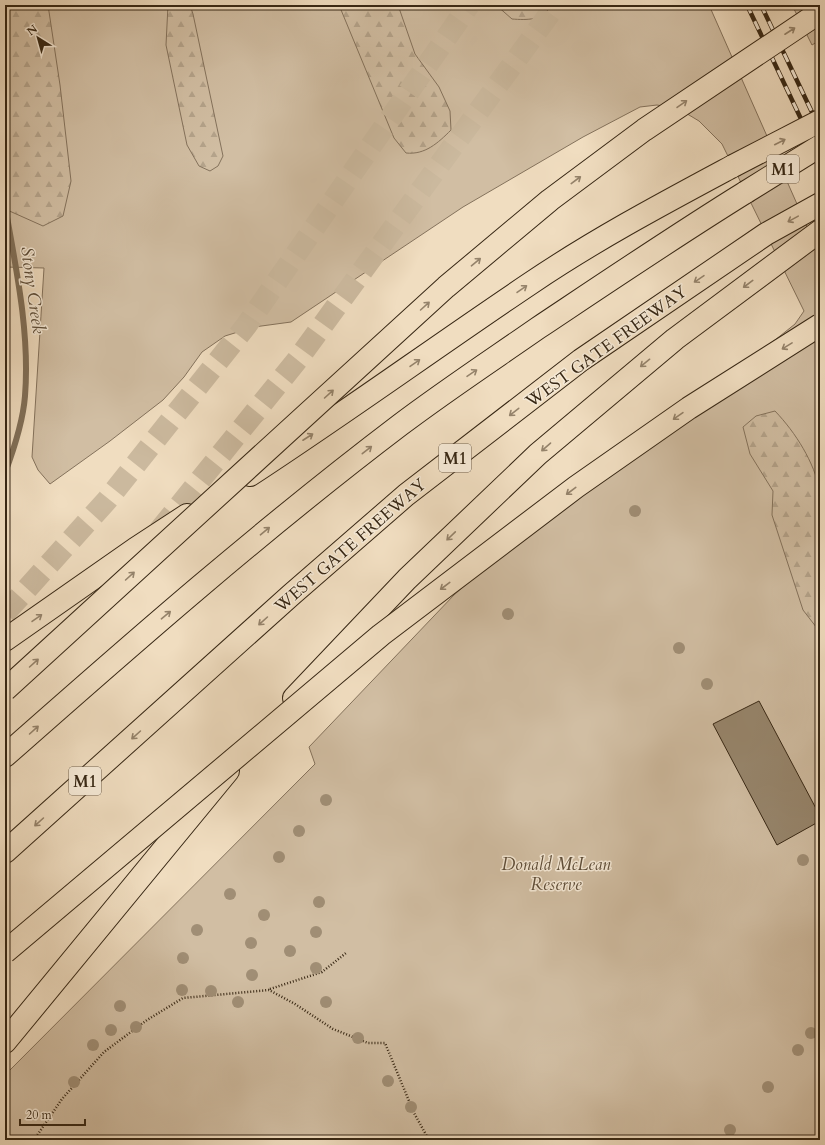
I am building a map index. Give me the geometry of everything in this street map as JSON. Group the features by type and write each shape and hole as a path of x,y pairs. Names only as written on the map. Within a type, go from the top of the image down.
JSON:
{"highway":[{"path":"5,690 446,287 550,200 644,130 820,12"},
{"path":"5,640 135,549 336,418 532,282 644,214 820,121"},
{"name":"M1","path":"5,756 136,640 279,520 401,424 465,378 632,265 820,146"},
{"name":"WEST GATE FREEWAY","path":"5,852 406,495 581,360 766,234 820,204"},
{"path":"5,1042 259,735 407,579 538,454 606,395 675,339 779,260 820,231"},
{"path":"5,952 388,630 576,487 689,408 820,325"}],"path":[{"path":"34,1140 62,1099 104,1052 147,1020 184,998 269,990 322,972 346,953"},
{"path":"269,990 295,1004 333,1029 368,1043 385,1043 414,1113 429,1140"}],"green space":[{"name":"Donald McLean Reserve","path":"5,5 709,5 820,256 820,1140 5,1140 5,1075 315,764 309,747 454,595 618,449 775,340 795,324 804,311 722,144 699,121 679,109 657,105 640,107 583,137 463,207 291,322 254,327 225,336 202,352 184,377 163,400 110,441 50,484 38,470 32,457 44,268 5,267"},
{"path":"5,5 48,5 60,85 71,181 63,216 43,226 5,209"},
{"path":"168,5 190,5 193,14 223,156 218,166 210,171 199,166 187,145 166,45"},
{"path":"339,5 398,5 415,54 439,87 450,111 451,130 431,147 419,152 406,153 394,138"},
{"path":"496,5 550,5 548,10 539,17 529,19 512,19"},
{"path":"792,5 820,5 820,40 812,45"},
{"path":"775,411 797,438 803,448 813,469 820,491 820,632 803,610 772,515 773,491 750,454 743,427 756,416"}],"building":[{"path":"759,701 820,816 820,821 777,845 713,724"}],"waterway":[{"name":"Stony Creek","path":"5,206 21,301 26,348 25,396 22,416 15,445 5,473"}],"tunnel":[{"path":"5,613 108,499 246,326 469,5"},
{"path":"159,531 298,359 556,5"}],"railway":[{"path":"747,5 820,159"},
{"path":"761,5 820,129"}]}
